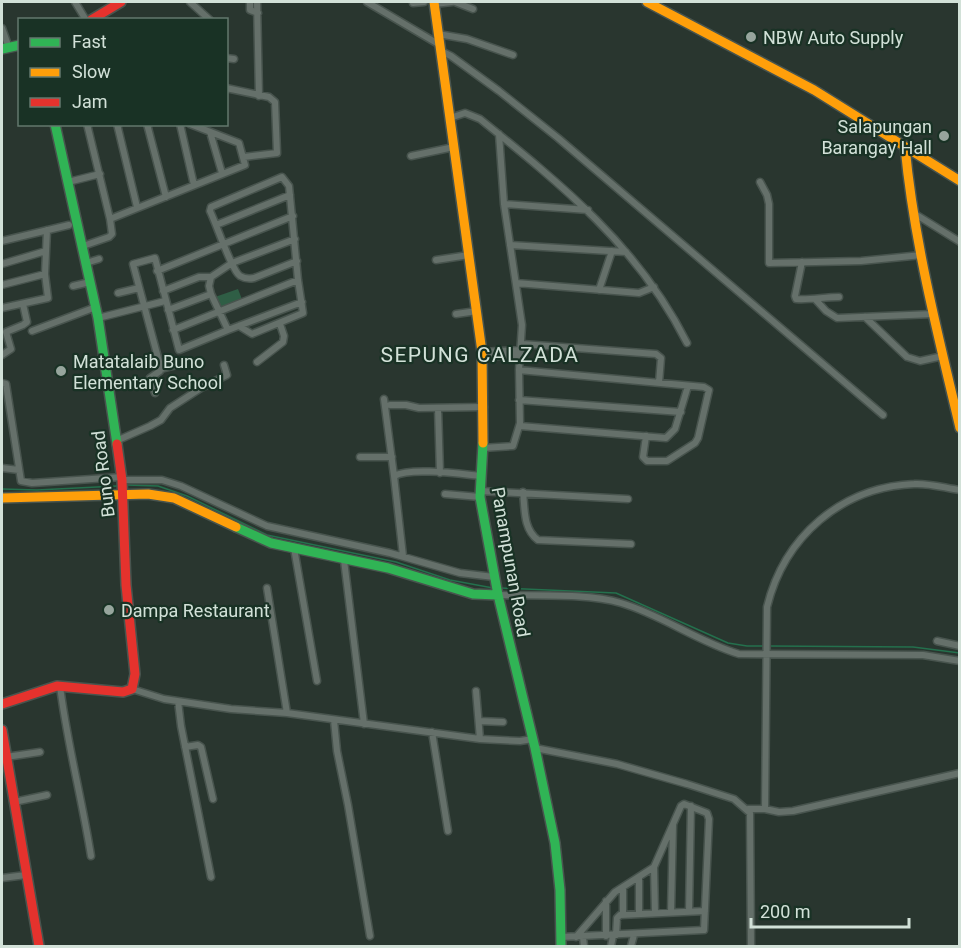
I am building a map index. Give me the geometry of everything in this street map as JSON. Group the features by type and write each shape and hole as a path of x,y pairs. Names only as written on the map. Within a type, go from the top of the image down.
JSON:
{"main road":[{"path":"94,18 121,2"},
{"name":"Panampunan Road","path":"431,2 438,34 482,355 484,407 480,494 496,586 555,843 560,890 561,942"},
{"path":"647,2 814,90 960,181"},
{"name":"Buno Road","path":"55,126 96,307 122,479 126,585 135,674 132,689"},
{"path":"905,147 908,182 933,314 960,428"},
{"path":"2,498 158,494 174,498 265,542 418,576 473,594 496,586"},
{"path":"2,704 60,686 123,692 132,689"},
{"path":"2,729 39,946"}],"street":[{"path":"75,2 85,18"},
{"path":"190,2 208,18"},
{"path":"250,2 250,10 258,13"},
{"path":"257,2 259,96"},
{"path":"367,2 440,48 558,138 882,415"},
{"path":"413,3 453,2 473,9"},
{"path":"2,28 5,49"},
{"path":"438,34 467,39 513,55"},
{"path":"228,88 269,97 275,102 277,153 244,157"},
{"path":"450,118 470,114 480,119 589,210 627,252 667,305 687,343"},
{"path":"83,246 110,237 110,219 88,126"},
{"path":"117,126 137,207"},
{"path":"148,126 166,197"},
{"path":"180,126 194,185"},
{"path":"110,219 244,165 239,142 195,126"},
{"path":"210,132 222,173"},
{"path":"482,448 513,446 520,426 519,370 522,325 504,204 499,134"},
{"path":"411,156 454,147"},
{"path":"68,182 100,174"},
{"path":"239,326 252,334 302,314 293,216 288,183 282,177 211,207 210,211 237,274 248,279 297,261"},
{"path":"760,183 769,204 768,261 773,264 861,261 923,255"},
{"path":"216,225 290,195"},
{"path":"504,204 589,210"},
{"path":"915,214 960,242"},
{"path":"157,271 293,216"},
{"path":"2,240 69,225"},
{"path":"2,308 48,298 45,274 47,230"},
{"path":"163,291 199,277 211,278 232,263 295,239"},
{"path":"510,245 627,252"},
{"path":"2,264 46,251"},
{"path":"598,290 612,251"},
{"path":"436,260 469,255"},
{"path":"160,369 133,265 154,258 173,330 181,351 228,330 302,302"},
{"path":"86,263 99,259"},
{"path":"802,262 795,298 799,300 839,297"},
{"path":"2,285 45,274"},
{"path":"211,278 209,286 211,294 228,330"},
{"path":"173,330 298,280"},
{"path":"73,286 90,282"},
{"path":"516,284 639,293 654,288"},
{"path":"118,293 139,288"},
{"path":"168,310 211,294"},
{"path":"815,299 826,311 837,318 933,314"},
{"path":"98,318 165,301"},
{"path":"2,355 11,349 6,332 27,322 22,304"},
{"path":"32,330 96,307"},
{"path":"456,314 477,311"},
{"path":"865,317 907,357 920,361 943,356"},
{"path":"257,362 284,342 280,324"},
{"path":"482,355 521,350 656,354 661,358 659,383"},
{"path":"155,393 150,378 160,369 181,364"},
{"path":"116,441 161,420 170,408 226,375 224,365"},
{"path":"519,370 704,387 709,390 695,443 667,461 647,461 643,457 646,436"},
{"path":"2,384 6,384 11,406 20,479 24,483 122,479 171,482 267,526 403,556 496,586 613,601 638,609 731,652 749,656 767,650 923,655 960,661"},
{"path":"520,426 666,438 675,429 688,386"},
{"path":"384,399 403,556"},
{"path":"519,400 681,412"},
{"path":"390,405 419,408 484,407"},
{"path":"438,408 440,473"},
{"path":"360,457 392,457"},
{"path":"2,468 19,471"},
{"path":"394,476 401,473 480,476"},
{"path":"765,809 767,607 772,585 797,542 819,519 860,495 916,483 960,490"},
{"path":"523,492 527,526 538,540 631,544"},
{"path":"445,494 523,492 628,499"},
{"path":"294,549 317,681"},
{"path":"344,560 364,724"},
{"path":"267,588 286,713"},
{"path":"937,641 960,646"},
{"path":"60,686 70,753 91,856"},
{"path":"132,689 178,701 231,709 286,713 480,739 520,741 649,773 734,799 750,813 752,946"},
{"path":"476,691 480,739"},
{"path":"178,701 211,877"},
{"path":"334,720 337,751 370,936"},
{"path":"479,721 503,722"},
{"path":"432,732 448,831"},
{"path":"185,747 198,745 201,747 213,799"},
{"path":"6,757 40,752"},
{"path":"748,809 793,811 960,773"},
{"path":"14,802 47,795"},
{"path":"561,942 580,937 704,930 709,815 704,811 684,804 681,806 654,867 655,913"},
{"path":"688,911 691,806"},
{"path":"671,912 674,821"},
{"path":"580,937 606,901 654,867"},
{"path":"2,878 26,875"},
{"path":"639,878 639,914"},
{"path":"623,887 623,915"},
{"path":"606,901 612,936"},
{"path":"611,946 617,918 620,915 705,911"},
{"path":"631,946 634,935"},
{"path":"580,937 584,946"}],"green space":[{"path":"238,289 243,302 220,311 215,297"}],"waterway":[{"path":"126,485 158,486 187,496 267,535 396,562 450,580 493,588"},
{"path":"2,489 37,490 117,486"},
{"path":"501,588 616,593 728,643 764,646"},
{"path":"769,646 913,647 960,653"}],"traffic: fast":[{"path":"2,49 18,45"},
{"path":"55,126 98,318 117,444"},
{"path":"483,443 480,497 498,595 555,843 560,890 561,946"},
{"path":"236,527 271,543 388,568 473,594 498,595"}],"traffic: slow":[{"path":"434,2 482,352 483,443"},
{"path":"647,2 814,90 960,181"},
{"path":"905,147 914,218 935,323 960,428"},
{"path":"2,498 148,494 174,498 236,527"}],"traffic: jam":[{"path":"94,18 121,2"},
{"path":"2,704 57,686 123,692 132,689 135,674 126,585 122,480 117,444"},
{"path":"2,730 39,946"}],"place":[{"name":"NBW Auto Supply","path":"751,37"},
{"name":"Salapungan Barangay Hall","path":"944,136"},
{"name":"Matatalaib Buno Elementary School","path":"61,371"},
{"name":"Dampa Restaurant","path":"109,610"}],"district":[{"name":"SEPUNG CALZADA","path":"480,355"}]}
